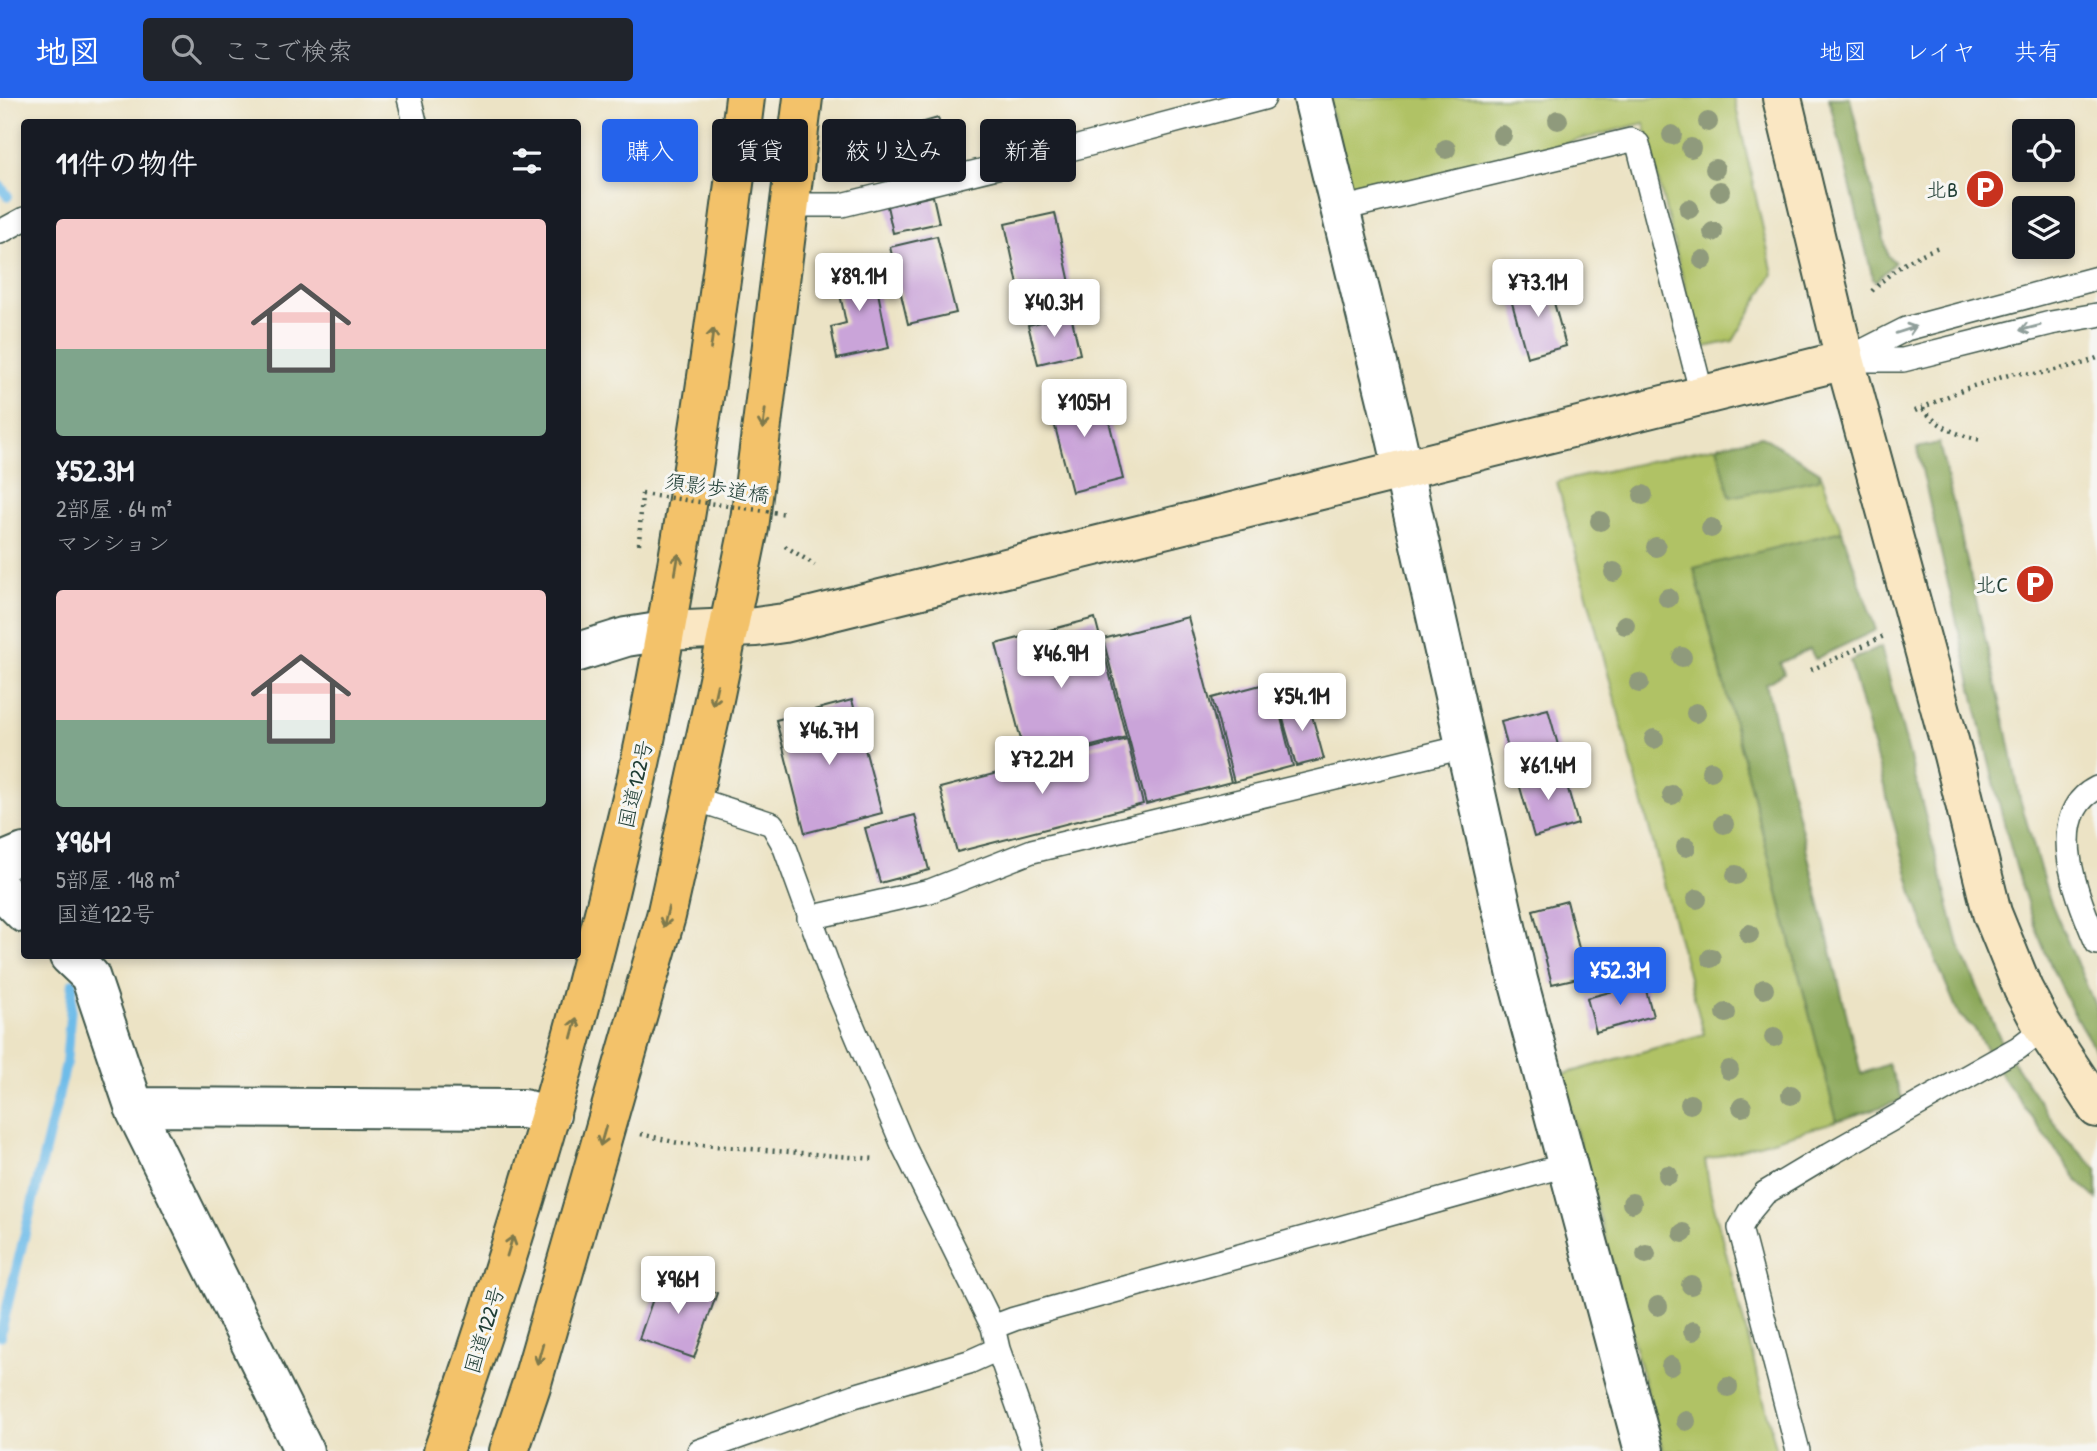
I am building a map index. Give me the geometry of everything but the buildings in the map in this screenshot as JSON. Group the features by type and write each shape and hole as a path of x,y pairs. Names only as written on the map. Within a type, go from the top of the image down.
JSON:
{"highway":[{"name":"国道122号","path":"443,1451 551,1115 605,910 649,722 685,518 730,219 745,98"},
{"path":"509,1451 535,1373 666,916 692,798 749,528 803,98"}],"street":[{"path":"1313,98 1394,429 1518,980 1644,1451"},
{"path":"1782,98 1845,360 1949,742 1992,913 2023,989 2044,1028 2097,1108"},
{"path":"581,651 626,638 665,631 784,623 1845,360"},
{"path":"0,863 21,854"},
{"path":"0,889 21,910"},
{"path":"72,959 90,976 134,1107 304,1451"},
{"path":"134,1107 523,1109 551,1115"}],"lane":[{"path":"409,98 414,119"},
{"path":"791,205 842,205 1264,98"},
{"path":"1340,209 1631,140 1638,144 1702,396"},
{"path":"0,232 21,221"},
{"path":"1845,360 1906,329 2097,278"},
{"path":"1845,360 1903,360 2051,323 2097,315"},
{"path":"809,918 930,891 1032,851 1464,747"},
{"path":"2097,788 2077,803 2071,818 2067,848 2077,890 2097,943"},
{"path":"692,798 772,824 784,845 832,978 910,1161 996,1338 1034,1451"},
{"path":"1798,1451 1745,1254 1740,1228 1745,1219 1765,1193 2018,1048 2044,1028"},
{"path":"699,1451 854,1396 969,1362 1014,1319 1566,1165"}],"path":[{"path":"1872,291 1913,256 1939,247"},
{"path":"1915,411 1964,389 2015,373 2038,374 2097,358"},
{"path":"1923,409 1934,421 1963,436 1982,440"},
{"name":"須影歩道橋","path":"638,552 642,494 787,514 786,525"},
{"path":"785,535 785,546 815,565"},
{"path":"1811,670 1888,634"},
{"path":"678,1143 910,1161"}],"green space":[{"path":"1328,98 1734,98 1773,274 1733,341 1700,348 1644,123 1352,198"},
{"path":"1829,98 1850,98 1888,256 1895,262 1876,281 1873,279"},
{"path":"1762,436 1820,472 1842,531 1694,569 1837,1121 1705,1160 1710,1191 1777,1451 1663,1451 1561,1075 1704,1034 1557,482"},
{"path":"1762,436 1820,472 1819,479 1730,497 1717,446"},
{"path":"1939,443 2007,731 2020,799 2048,896 2097,1010 2097,1052 2074,1014 2055,974 2038,934 2011,851 1917,448"},
{"path":"1842,531 1876,630 1815,659 1810,649 1780,663 1784,673 1766,684 1861,1074 1888,1064 1903,1100 1837,1121 1694,568"},
{"path":"1881,647 1959,945 2006,1052 2064,1137 2097,1169 2097,1199 2078,1181 1999,1072 1974,1028 1959,1015 1937,963 1913,893 1850,661"}],"waterway":[{"path":"0,186 8,196"},
{"path":"0,1336 66,1064 73,983"}],"place":[{"name":"北B","path":"1985,189"},
{"name":"北C","path":"2035,584"}]}
